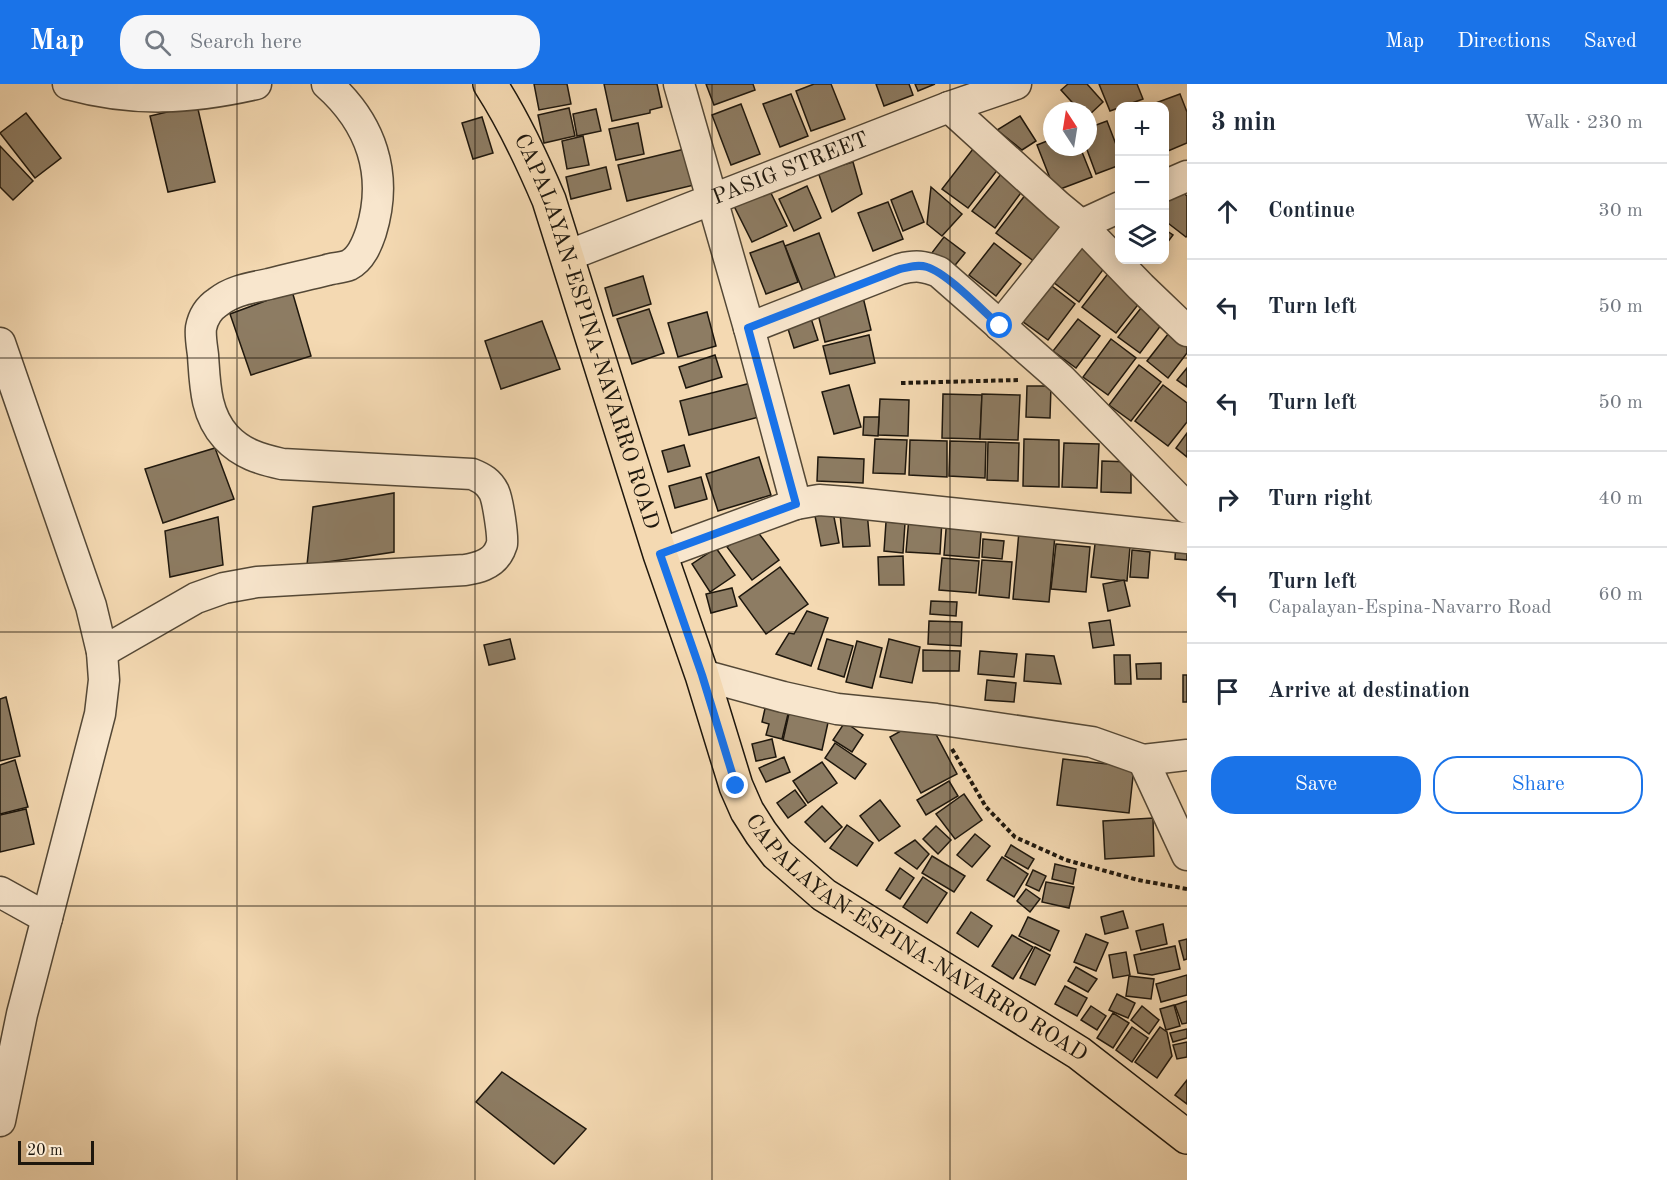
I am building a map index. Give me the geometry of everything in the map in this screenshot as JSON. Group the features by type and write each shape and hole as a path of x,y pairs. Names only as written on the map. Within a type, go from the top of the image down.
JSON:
{"main road":[{"name":"CAPALAYAN-ESPINA-NAVARRO ROAD","path":"490,84 510,115 549,200 660,554 702,675 736,786 747,812 777,854 824,896 1079,1053 1187,1137"}],"street":[{"path":"68,84 96,92 138,97 173,97 218,93 256,84"},
{"path":"102,652 196,598 224,588 257,582 465,570 490,562 498,554 502,544 497,503 493,490 483,478 472,474 282,464 257,459 226,437 213,417 205,394 201,328 208,311 232,293 350,265 365,249 373,226 378,181 368,137 340,96 327,84"},
{"path":"679,84 796,504"},
{"name":"PASIG STREET","path":"567,256 1016,84"},
{"path":"949,108 1081,225 1187,331"},
{"path":"1169,184 1187,176"},
{"path":"1000,326 1081,225 1115,209"},
{"path":"748,328 900,269 925,266 939,272 1060,379 1187,508"},
{"path":"0,343 91,606 102,652 104,680 100,714 47,918 11,1016 0,1121"},
{"path":"660,554 796,504 819,500 1187,538"},
{"path":"702,675 837,709 936,719 1092,741 1143,760 1187,755"},
{"path":"1143,760 1187,855"},
{"path":"0,892 47,918"}],"path":[{"path":"901,383 1060,379"},
{"path":"936,719 986,807 1015,837 1066,860 1138,880 1187,889"}],"building":[{"path":"534,84 567,84 571,104 539,110"},
{"path":"604,84 657,84 662,107 650,110 650,113 612,121"},
{"path":"706,84 753,84 755,90 714,105"},
{"path":"814,84 831,84 845,119 811,131 796,91"},
{"path":"876,84 909,84 913,95 884,106"},
{"path":"915,84 935,84 918,91"},
{"path":"1068,84 1087,84 1103,102 1097,108 1097,102 1072,102 1061,90"},
{"path":"1099,84 1137,84 1143,99 1135,102 1115,102 1115,109 1110,111"},
{"path":"791,94 808,136 780,147 763,104"},
{"path":"1180,94 1187,112 1187,143 1169,151 1169,102 1158,102"},
{"path":"741,104 760,154 731,165 712,115"},
{"path":"197,105 215,182 168,192 150,116"},
{"path":"569,108 575,136 544,143 538,115"},
{"path":"596,109 601,131 577,136 573,114"},
{"path":"26,113 61,158 35,178 0,133"},
{"path":"1020,116 1036,141 1022,150 997,130"},
{"path":"482,117 493,153 473,159 462,123"},
{"path":"1107,121 1115,142 1115,167 1096,174 1089,156 1097,156 1097,125"},
{"path":"638,123 644,154 616,160 609,129"},
{"path":"583,136 589,165 567,169 562,141"},
{"path":"1043,143 1043,156 1084,156 1092,177 1055,191 1037,145"},
{"path":"0,146 33,181 13,200 0,187"},
{"path":"685,149 694,185 627,201 618,165"},
{"path":"973,149 999,168 968,208 942,189"},
{"path":"853,162 862,194 832,212 818,172"},
{"path":"606,167 611,189 571,199 566,177"},
{"path":"1001,174 1023,190 995,228 972,211"},
{"path":"767,185 787,226 752,242 732,202"},
{"path":"1174,185 1187,196 1186,237 1169,224 1169,190"},
{"path":"807,186 821,218 794,231 779,199"},
{"path":"931,187 962,214 942,236 927,224"},
{"path":"912,191 924,222 903,231 891,200"},
{"path":"1026,194 1065,223 1035,262 996,233"},
{"path":"888,202 903,239 873,251 858,213"},
{"path":"819,233 837,282 804,294 785,246"},
{"path":"1080,236 1111,259 1079,302 1048,278"},
{"path":"944,237 965,253 952,269 931,254"},
{"path":"783,241 798,282 766,294 750,253"},
{"path":"994,243 1021,264 996,296 969,275"},
{"path":"1110,271 1144,297 1116,333 1082,307"},
{"path":"643,276 651,304 613,316 605,288"},
{"path":"1044,280 1075,304 1048,340 1015,316"},
{"path":"292,291 311,356 251,375 230,314"},
{"path":"862,293 871,330 825,342 816,306"},
{"path":"1141,308 1162,324 1140,353 1118,337"},
{"path":"649,309 664,353 632,364 617,319"},
{"path":"808,309 818,340 794,348 784,316"},
{"path":"707,312 716,346 678,357 668,323"},
{"path":"1078,319 1100,336 1076,368 1053,351"},
{"path":"542,321 560,369 501,389 485,341"},
{"path":"1172,329 1187,340 1187,353 1168,378 1147,361"},
{"path":"869,335 875,363 830,374 823,346"},
{"path":"1111,339 1136,358 1108,395 1083,377"},
{"path":"715,355 722,377 686,388 679,367"},
{"path":"1139,365 1161,382 1131,421 1109,405"},
{"path":"1187,368 1187,387 1177,380"},
{"path":"751,383 759,417 689,435 680,401"},
{"path":"849,385 861,427 834,434 822,392"},
{"path":"1163,385 1187,403 1187,422 1168,446 1135,421"},
{"path":"1027,386 1051,386 1050,418 1026,417"},
{"path":"943,394 982,395 980,439 942,438"},
{"path":"982,394 1020,395 1018,440 980,439"},
{"path":"880,399 909,400 908,436 878,435"},
{"path":"864,417 879,417 878,436 863,435"},
{"path":"1187,433 1187,457 1176,448"},
{"path":"875,439 907,440 905,474 873,473"},
{"path":"1024,439 1059,440 1059,487 1023,486"},
{"path":"910,440 947,441 947,477 909,475"},
{"path":"950,441 986,442 985,478 949,476"},
{"path":"988,442 1019,443 1018,481 987,480"},
{"path":"1064,443 1099,444 1097,488 1062,487"},
{"path":"684,445 690,466 668,472 662,451"},
{"path":"215,448 234,499 163,523 145,469"},
{"path":"759,457 771,495 718,511 706,474"},
{"path":"818,457 864,459 863,483 817,481"},
{"path":"1102,461 1131,462 1131,493 1101,492"},
{"path":"701,477 707,499 675,508 669,486"},
{"path":"394,493 394,552 307,565 313,507"},
{"path":"867,511 870,546 843,547 840,513"},
{"path":"833,512 839,543 821,546 815,516"},
{"path":"218,517 223,565 170,577 165,531"},
{"path":"909,517 942,520 940,554 906,552"},
{"path":"947,517 982,520 979,558 944,555"},
{"path":"886,522 905,523 903,553 884,551"},
{"path":"754,527 779,560 752,580 727,547"},
{"path":"1019,531 1055,535 1049,602 1013,599"},
{"path":"983,539 1004,541 1002,559 982,557"},
{"path":"1176,540 1187,541 1187,560 1175,559"},
{"path":"1056,544 1090,547 1086,592 1051,589"},
{"path":"1095,544 1130,547 1127,581 1091,577"},
{"path":"716,548 735,575 710,592 692,564"},
{"path":"1132,550 1150,552 1148,578 1130,577"},
{"path":"903,556 904,585 879,585 878,557"},
{"path":"942,558 979,561 976,593 939,590"},
{"path":"982,560 1012,562 1009,598 979,595"},
{"path":"780,567 808,604 766,634 739,597"},
{"path":"1124,580 1130,606 1108,611 1103,584"},
{"path":"732,588 737,606 711,613 706,594"},
{"path":"931,601 957,602 956,616 930,614"},
{"path":"807,611 828,618 811,666 776,654 789,633 794,634"},
{"path":"1110,620 1114,645 1093,648 1089,623"},
{"path":"929,621 962,622 961,646 928,644"},
{"path":"510,639 515,659 489,665 484,645"},
{"path":"827,639 853,646 844,677 818,669"},
{"path":"889,639 920,647 912,683 880,677"},
{"path":"857,641 882,648 872,688 846,682"},
{"path":"923,650 960,651 959,671 923,671"},
{"path":"980,651 1017,654 1014,677 978,674"},
{"path":"1026,654 1054,656 1061,684 1024,681"},
{"path":"1114,655 1130,655 1131,684 1115,684"},
{"path":"1161,663 1161,679 1137,679 1136,664"},
{"path":"1183,675 1187,675 1187,702 1183,702"},
{"path":"987,680 1016,683 1014,702 985,700"},
{"path":"6,697 20,756 0,761 0,699"},
{"path":"766,704 789,710 782,739 766,735 769,724 762,722"},
{"path":"790,709 829,718 822,750 783,740"},
{"path":"845,722 863,735 852,752 833,740"},
{"path":"915,723 931,725 957,774 921,793 890,737"},
{"path":"772,739 776,757 756,761 752,744"},
{"path":"835,743 866,764 855,779 825,758"},
{"path":"784,757 790,772 766,782 759,768"},
{"path":"1063,759 1134,767 1129,813 1057,805"},
{"path":"15,760 28,807 0,814 0,765"},
{"path":"822,762 837,783 808,803 793,781"},
{"path":"949,781 958,796 926,815 917,800"},
{"path":"795,790 806,805 788,818 777,803"},
{"path":"964,794 982,820 955,839 936,814"},
{"path":"880,800 900,826 879,841 860,816"},
{"path":"822,806 842,827 825,842 805,822"},
{"path":"26,809 34,844 0,852 0,815"},
{"path":"1153,818 1154,856 1105,859 1103,821"},
{"path":"847,825 873,843 857,866 830,848"},
{"path":"936,826 951,840 938,854 923,839"},
{"path":"975,834 990,846 972,867 957,855"},
{"path":"915,840 929,854 917,869 895,853"},
{"path":"1011,845 1034,859 1028,869 1005,856"},
{"path":"932,856 965,876 954,892 922,873"},
{"path":"1002,857 1028,874 1014,897 987,880"},
{"path":"1055,864 1076,869 1073,884 1052,879"},
{"path":"900,868 914,878 900,899 886,890"},
{"path":"1033,870 1046,876 1039,891 1026,885"},
{"path":"923,877 947,893 927,923 903,907"},
{"path":"1046,882 1074,887 1069,908 1042,902"},
{"path":"1026,889 1040,899 1030,912 1017,901"},
{"path":"1123,911 1128,928 1105,934 1101,917"},
{"path":"971,912 992,926 978,947 957,933"},
{"path":"1028,917 1059,931 1050,951 1019,936"},
{"path":"1163,924 1167,944 1141,950 1136,931"},
{"path":"1086,934 1108,943 1096,971 1074,962"},
{"path":"1012,935 1033,947 1013,979 992,966"},
{"path":"1187,939 1187,959 1184,960 1179,941"},
{"path":"1175,946 1180,969 1152,975 1138,973 1134,955"},
{"path":"1035,947 1050,955 1035,985 1020,978"},
{"path":"1126,952 1130,975 1113,978 1109,955"},
{"path":"1076,967 1097,979 1088,992 1068,981"},
{"path":"1187,975 1187,995 1161,1002 1156,984"},
{"path":"1129,976 1154,979 1151,999 1126,996"},
{"path":"1065,986 1087,998 1077,1016 1055,1004"},
{"path":"1117,994 1135,1003 1128,1018 1109,1010"},
{"path":"1187,1001 1187,1023 1182,1024 1175,1005"},
{"path":"1174,1005 1180,1026 1166,1030 1160,1009"},
{"path":"1091,1006 1106,1016 1097,1030 1081,1020"},
{"path":"1142,1006 1159,1020 1149,1034 1131,1020"},
{"path":"1113,1013 1129,1023 1113,1048 1097,1038"},
{"path":"1132,1027 1148,1038 1132,1062 1116,1050"},
{"path":"1160,1027 1167,1032 1172,1056 1157,1078 1135,1062"},
{"path":"1187,1029 1187,1038 1173,1042 1170,1033"},
{"path":"1187,1042 1187,1057 1177,1059 1173,1045"},
{"path":"502,1072 586,1129 554,1164 476,1102"},
{"path":"1187,1080 1187,1104 1175,1095"}],"route":[{"path":"736,786 702,675 660,554 796,504 748,328 912,266 925,266 939,272 1000,326"}]}
